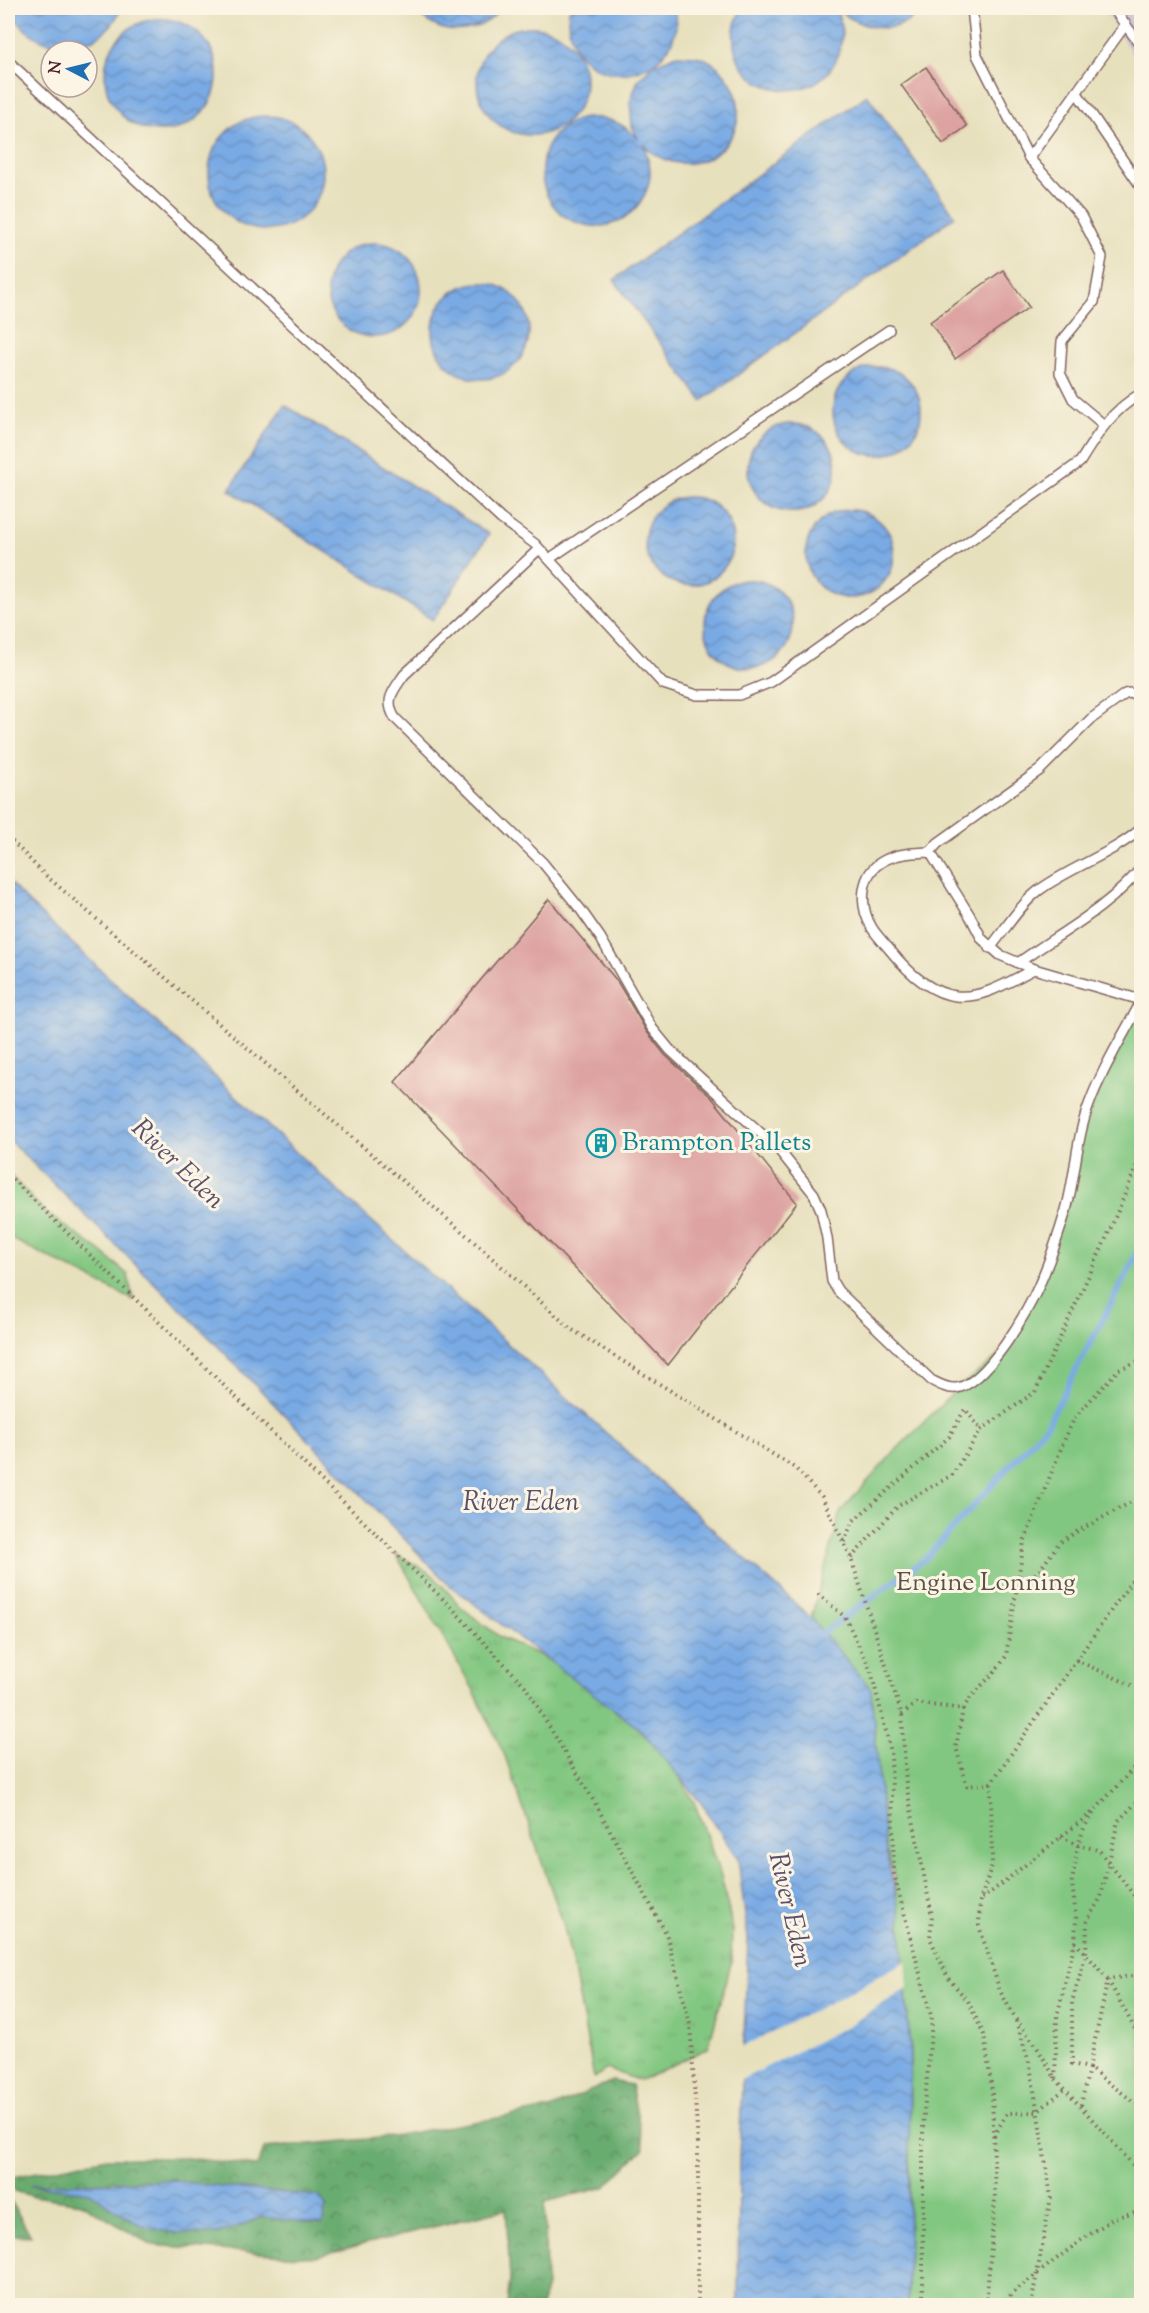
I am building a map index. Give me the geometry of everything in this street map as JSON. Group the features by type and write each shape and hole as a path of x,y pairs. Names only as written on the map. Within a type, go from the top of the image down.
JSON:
{"lane":[{"path":"972,8 977,55 1029,158 1081,216 1102,257 1094,302 1062,341 1060,373 1073,399 1104,424"},
{"path":"1113,8 1142,47"},
{"path":"1029,158 1126,24"},
{"path":"8,61 492,511 539,549 663,684 697,694 739,694 771,682 1080,462 1104,424 1124,403 1142,393"},
{"path":"1077,93 1142,188"},
{"path":"549,559 889,330"},
{"path":"539,549 404,675 391,697 389,703 391,711 395,718 543,863 600,937 652,1028 670,1050 779,1150 814,1194 821,1210 827,1238 832,1281 838,1291 931,1380 944,1387 958,1388 976,1378 997,1357 1017,1328 1040,1284 1066,1208 1082,1128 1090,1102 1141,1000 1034,969 1000,955 990,948 982,939 930,852"},
{"path":"1034,969 990,991 976,995 956,996 935,990 898,960 872,928 862,904 864,888 870,874 883,861 899,855 930,852 947,837 1040,770 1091,719 1108,706 1130,693 1142,697"},
{"path":"990,948 1037,892 1079,865 1133,836 1142,828"},
{"path":"1018,963 1106,903 1129,883 1142,867"}],"path":[{"path":"8,837 44,874 473,1242 571,1329 795,1468 822,1497 851,1558 902,1714 906,1784 932,1916 930,1938 948,1978 968,2001 984,2035 992,2090 995,2199 986,2306"},
{"path":"851,1558 898,1506 952,1475 981,1430 1035,1392 1110,1230 1142,1153"},
{"path":"8,1175 446,1602 525,1686 595,1803 666,1933 690,2024 698,2144 698,2306"},
{"path":"991,1783 967,1786 956,1747 963,1709 971,1694 998,1671 1006,1656 1024,1542 1075,1417 1119,1369 1142,1360"},
{"path":"844,1543 854,1521 949,1437 965,1409 981,1430"},
{"path":"1016,1590 1039,1571 1059,1543 1132,1501 1142,1499"},
{"path":"1142,1566 991,1783 992,1865 980,1901 979,1926 999,1991 1015,2018 1035,2044 1055,2078 1142,2175"},
{"path":"818,1594 845,1617 871,1671 891,1752 894,1874 932,2020 923,2125 924,2306"},
{"path":"1076,1660 1142,1690"},
{"path":"902,1714 916,1703 963,1709"},
{"path":"980,1901 1096,1809 1142,1759"},
{"path":"1141,2108 1089,2068 1072,2064 1072,2002 1086,1954 1087,1921 1101,1898 1118,1821 1142,1797"},
{"path":"1055,2078 1057,2017 1075,1941 1076,1919 1072,1882 1078,1845 1084,1828 1096,1809"},
{"path":"1061,1837 1078,1845 1099,1850 1142,1906"},
{"path":"1075,1941 1108,1979 1142,2042"},
{"path":"1108,1979 1142,1975"},
{"path":"1081,2105 1108,1979"},
{"path":"1015,2018 1030,2065 1051,2197 1031,2306"},
{"path":"994,2136 1006,2113 1037,2112 1065,2090"},
{"path":"1141,2108 1142,2098"},
{"path":"1003,2306 1012,2293 1114,2218 1142,2210"}],"shaded area":[{"path":"1104,8 1141,8 1141,68"}],"green space":[{"name":"Engine Lonning","path":"1141,1000 1141,2305 908,2305 910,2046 894,1874 811,1618 841,1511 894,1452 958,1388 997,1357 1017,1328 1066,1208 1082,1128"},
{"path":"8,1173 45,1212 100,1251 128,1275 133,1300 8,1237"},
{"path":"396,1554 432,1574 462,1608 500,1637 565,1667 623,1709 668,1758 695,1804 721,1876 732,1925 731,1964 708,2048 640,2081 607,2069 594,2078 563,1923 505,1756 474,1691"},
{"path":"612,2081 631,2085 644,2148 605,2187 545,2202 546,2289 541,2306 507,2305 510,2279 506,2209 312,2257 151,2245 81,2203 14,2191 8,2178 107,2158 187,2158 257,2166 265,2148 380,2138 550,2109"},
{"path":"8,2196 31,2236 8,2235"}],"water":[{"path":"11,8 121,8 106,31 93,39 40,39 24,29"},
{"path":"412,8 501,8 481,25 455,31 434,25"},
{"path":"570,8 674,8 675,29 669,47 657,61 640,70 622,73 604,71 587,61 574,44 569,26"},
{"path":"742,8 834,8 840,20 842,34 833,66 819,81 800,88 780,89 761,83 746,71 736,53 734,29"},
{"path":"837,8 921,8 913,18 903,24 880,28 857,22"},
{"path":"161,19 183,23 201,35 213,53 217,75 213,97 201,115 183,127 161,131 139,127 121,115 109,97 105,75 109,53 121,35 139,23"},
{"path":"531,27 552,31 569,43 581,60 585,81 581,102 569,119 552,131 531,135 510,131 493,119 481,102 477,81 481,60 493,43 510,31"},
{"path":"677,55 704,58 726,76 736,97 738,117 732,135 720,150 704,160 685,163 664,159 644,146 650,166 649,180 641,201 625,218 603,226 592,226 569,219 553,204 544,186 542,166 547,147 559,131 576,121 599,118 621,125 638,139 632,126 630,102 638,80 655,64"},
{"path":"867,95 955,216 702,401 614,280"},
{"path":"266,116 288,120 306,133 319,151 323,173 319,195 306,213 288,226 266,230 244,226 226,213 213,195 209,173 213,151 226,133 244,120"},
{"path":"374,243 392,246 407,257 418,272 421,290 418,308 407,323 392,334 374,337 356,334 341,323 330,308 327,290 330,272 341,257 356,246"},
{"path":"481,283 499,287 515,297 525,313 529,331 525,349 515,365 499,375 481,379 463,375 447,365 437,349 433,331 437,313 447,297 463,287"},
{"path":"877,367 894,371 908,380 917,394 921,411 917,428 908,442 894,451 877,455 860,451 846,442 837,428 833,411 837,394 846,380 860,371"},
{"path":"285,405 489,534 433,620 229,490"},
{"path":"792,424 809,428 823,437 832,451 836,468 832,485 823,499 809,508 792,512 775,508 761,499 752,485 748,468 752,451 761,437 775,428"},
{"path":"689,497 706,501 720,510 729,524 733,541 729,558 720,572 706,581 689,585 672,581 658,572 649,558 645,541 649,524 658,510 672,501"},
{"path":"850,510 867,514 881,523 890,537 894,554 890,571 881,585 867,594 850,598 833,594 819,585 810,571 806,554 810,537 819,523 833,514"},
{"path":"749,580 766,584 780,593 789,607 793,624 789,641 780,655 766,664 749,668 732,664 718,655 709,641 705,624 709,607 718,593 732,584"},
{"name":"River Eden","path":"8,881 314,1169 811,1618 871,1689 885,1846 900,1915 910,2046 908,2305 738,2305 739,2158 748,1939 738,1859 701,1803 642,1731 448,1584 209,1337 8,1139"},
{"path":"173,2180 319,2196 326,2206 323,2224 262,2217 218,2234 176,2233 147,2228 116,2211 90,2192 30,2185"}],"pier":[{"path":"906,1961 908,1988 849,2025 739,2081 740,2048"}],"building":[{"path":"926,67 967,126 943,144 901,85"},
{"path":"1003,270 1029,307 955,359 930,322"},
{"name":"Brampton Pallets","path":"549,899 617,981 647,1032 665,1055 712,1098 797,1203 668,1365 395,1082"}],"waterway":[{"path":"824,1632 925,1559 1047,1425 1132,1264 1142,1239"}],"place":[{"name":"Brampton Pallets","path":"601,1143"}]}
